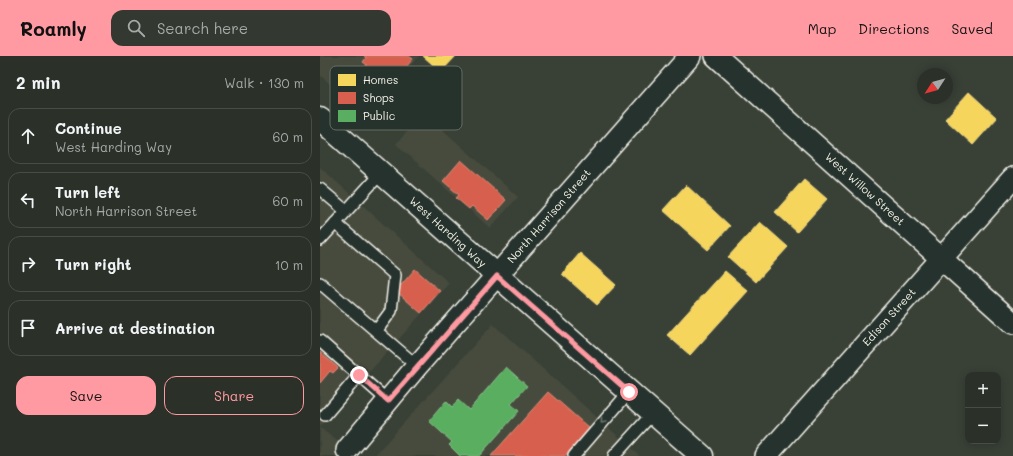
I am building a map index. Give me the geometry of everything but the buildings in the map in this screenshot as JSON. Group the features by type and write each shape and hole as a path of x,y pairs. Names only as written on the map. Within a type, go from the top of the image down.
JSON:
{"street":[{"name":"North Harrison Street","path":"344,453 417,366 690,56"},
{"name":"West Willow Street","path":"716,56 1013,323"},
{"name":"West Harding Way","path":"320,119 330,128"},
{"name":"West Harding Way","path":"332,130 629,392 692,453"},
{"name":"Edison Street","path":"766,456 1013,178"}],"lane":[{"path":"320,240 381,173"},
{"path":"320,188 346,211"},
{"path":"336,224 395,275 391,311 377,330"},
{"path":"320,283 377,330 417,366"},
{"path":"320,341 388,401"},
{"path":"325,415 359,375"},
{"path":"574,456 629,392"},
{"path":"614,456 652,413"}],"shaded area":[{"path":"320,56 419,56 410,66 330,66 330,84 320,75"},
{"path":"409,130 443,130 518,197 490,228 396,144"},
{"path":"320,167 449,283 320,427"},
{"path":"493,324 640,456 374,456"},
{"path":"320,428 357,456 320,456"}],"route":[{"path":"359,375 388,401 497,276 629,392"}]}
